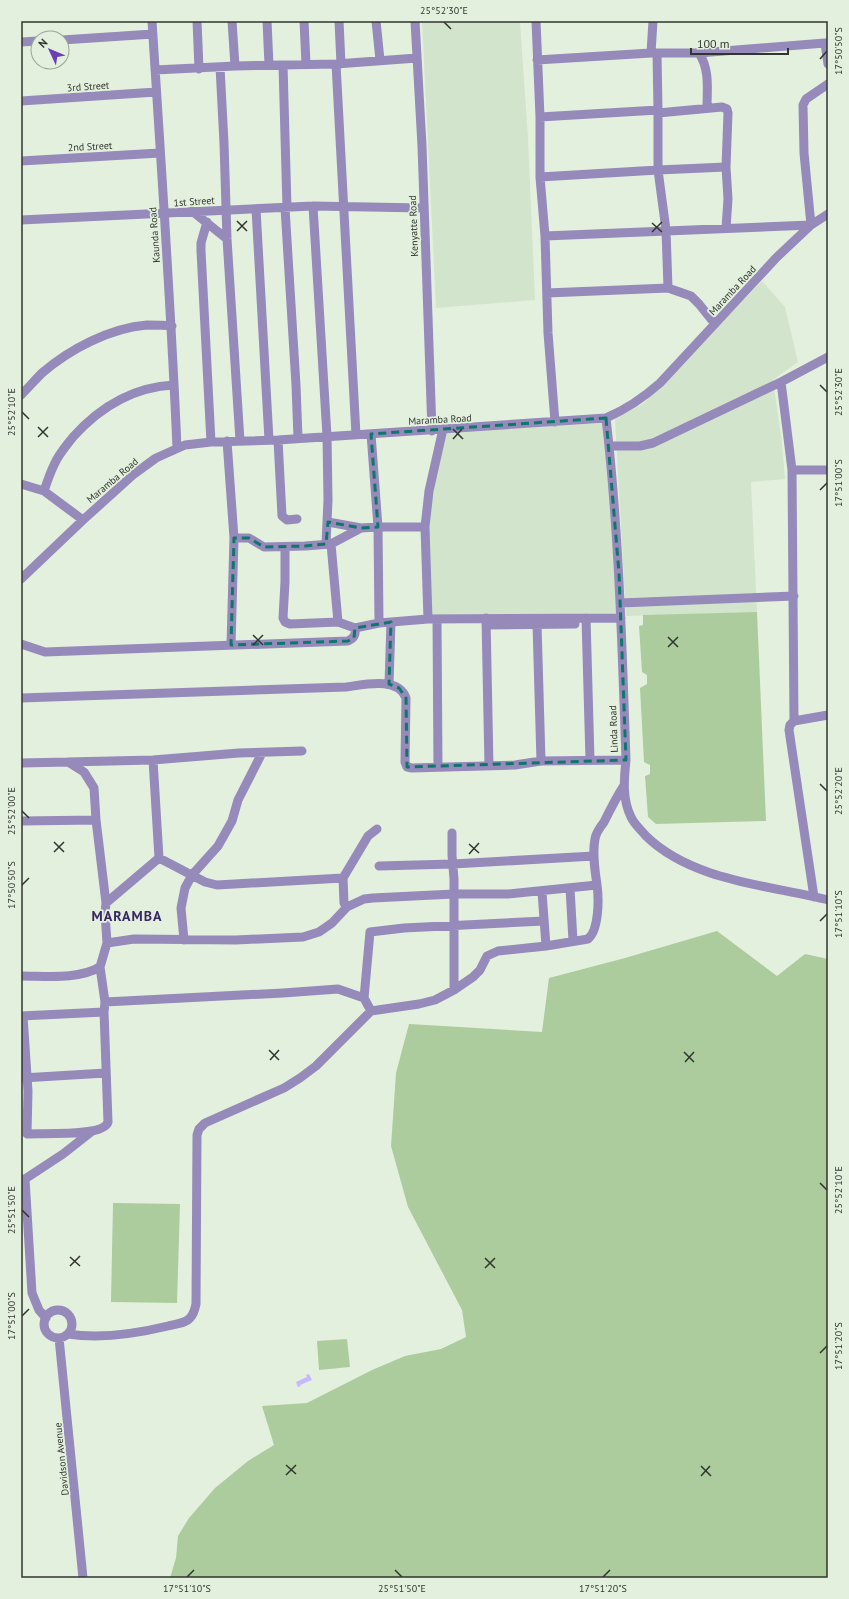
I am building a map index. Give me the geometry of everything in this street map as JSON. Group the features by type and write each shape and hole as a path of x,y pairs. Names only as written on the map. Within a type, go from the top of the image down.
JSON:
{"street":[{"name":"Kaunda Road","path":"152,21 163,214 172,326 177,448"},
{"path":"197,21 199,69"},
{"path":"232,21 235,66"},
{"path":"267,21 269,65"},
{"path":"304,21 306,64"},
{"path":"339,21 344,207 356,435"},
{"path":"376,21 380,60"},
{"name":"Kenyatte Road","path":"415,21 432,431"},
{"path":"536,21 540,117 540,177 545,236 555,422"},
{"path":"653,21 658,111 658,170 666,230 668,288"},
{"path":"70,39 153,34"},
{"path":"537,60 654,53 699,53 825,43 828,64"},
{"path":"699,53 706,66 707,108"},
{"path":"155,70 235,66 339,64 417,58"},
{"path":"283,65 286,208 298,438"},
{"path":"220,67 226,239 240,440"},
{"path":"545,236 811,224 804,153 803,105 806,99 828,84"},
{"name":"3rd Street","path":"21,101 156,92"},
{"path":"540,117 722,107 727,109 726,167 728,199 726,228"},
{"name":"2nd Street","path":"21,162 160,153"},
{"path":"540,177 726,167"},
{"path":"313,206 327,436 328,544 338,622"},
{"name":"1st Street","path":"21,220 313,206 423,208"},
{"path":"256,209 274,440 282,516 287,520 297,519"},
{"path":"192,211 226,239"},
{"name":"Maramba Road","path":"21,579 134,474 156,458 185,445 240,440 274,440 432,431 606,418 628,408 660,383 777,257 811,224 828,214"},
{"path":"207,222 200,243 211,442"},
{"path":"547,293 668,288 691,296 715,324"},
{"path":"21,395 41,374 56,362 96,340 132,328 148,325 172,326"},
{"path":"609,446 640,446 653,443 781,382 828,357"},
{"path":"781,382 792,470 794,721"},
{"path":"44,491 54,464 64,448 99,412 130,394 158,386 174,386"},
{"name":"Linda Road","path":"606,418 616,521 621,618 626,760 623,786 629,812 636,824 660,849 674,858 709,872 828,900"},
{"path":"438,766 433,619 425,527 429,491 443,429"},
{"path":"371,434 378,527 379,623"},
{"path":"227,441 234,538 231,644"},
{"path":"792,470 828,470"},
{"path":"21,484 44,491 83,520"},
{"path":"328,522 361,528 425,527"},
{"path":"234,538 249,538 264,547 285,548 328,544 361,528"},
{"path":"285,548 283,618 285,622 290,624 338,622 355,628 379,623 433,619 537,624 575,624"},
{"path":"620,603 794,596"},
{"path":"586,618 590,760"},
{"path":"486,621 621,618"},
{"path":"486,621 489,766"},
{"path":"388,684 391,622"},
{"path":"537,624 541,761"},
{"path":"21,644 45,652 231,644 348,641 354,638 356,634 355,628"},
{"path":"21,698 346,687 370,684 388,684 399,688 404,692 406,698 405,762 407,767 515,765 541,761 626,760"},
{"path":"814,897 788,730 794,721 828,715"},
{"path":"21,763 153,760 302,751"},
{"path":"184,940 181,908 185,888 192,875 218,846 232,821 238,800 262,753"},
{"path":"153,760 159,858"},
{"path":"68,762 84,772 94,788 96,820 106,904 105,913 107,943 100,967 105,1002 104,1012 108,1122 107,1126 91,1132 27,1134 28,1106 24,1078 22,1016 104,1012"},
{"path":"68,1334 72,1326 72,1321 68,1314 60,1310 55,1310 48,1314 45,1327 50,1335 59,1338 68,1334 82,1336 106,1336 144,1332 184,1322 194,1313 196,1304 197,1136 199,1129 205,1123 284,1088 300,1078 316,1066 371,1011 419,1004 435,1000 454,990 473,977 480,970 487,956 498,951 546,946 588,939 594,932 598,908 594,856 595,838 613,802 623,786"},
{"path":"21,822 96,820"},
{"path":"346,907 343,897 343,878 368,836 377,829"},
{"path":"452,832 455,925 454,990"},
{"path":"379,866 454,864 594,856"},
{"path":"159,858 205,882 217,885 343,878"},
{"path":"106,904 159,858"},
{"path":"107,943 134,939 236,940 303,937 320,932 332,923 346,907 364,899 454,894 508,894 542,892 597,885"},
{"path":"570,888 573,941"},
{"path":"542,892 546,946"},
{"path":"371,1011 364,998 370,932 455,925 544,921"},
{"path":"21,976 78,975 91,972 100,967"},
{"path":"105,1002 283,994 338,988 364,998"},
{"path":"24,1078 106,1073"},
{"path":"46,1318 39,1310 32,1293 25,1232 23,1179 63,1154 91,1132"},
{"name":"Davidson Avenue","path":"59,1338 83,1578"}],"highlighted area":[{"path":"606,418 619,573 626,760 407,767 406,698 399,688 389,684 391,622 355,628 354,638 348,641 231,645 234,538 249,538 264,547 305,546 326,544 328,522 361,528 378,527 371,434"}],"shaded area":[{"path":"422,21 520,21 528,138 535,300 436,308"},
{"path":"762,281 785,307 798,362 773,380 782,443 785,479 751,482 757,612 626,616 615,419 644,403"},
{"path":"605,423 618,616 425,617 431,491 446,432"},
{"path":"309,1374 312,1380 298,1387 296,1382 307,1377 306,1375"}],"green space":[{"path":"757,612 766,821 656,824 648,817 645,776 650,774 650,765 644,762 640,688 647,684 647,675 642,672 639,626 643,625 643,615"},
{"path":"717,931 777,976 805,954 828,959 828,1578 170,1578 176,1558 178,1536 189,1518 215,1488 248,1461 274,1445 262,1406 307,1403 372,1370 405,1356 441,1349 466,1337 462,1310 408,1207 391,1146 396,1073 409,1024 542,1032 549,978 625,958"},
{"path":"113,1203 180,1204 177,1303 111,1302"},
{"path":"347,1339 350,1367 319,1370 317,1341"}],"district":[{"name":"MARAMBA","path":"127,916"}]}
